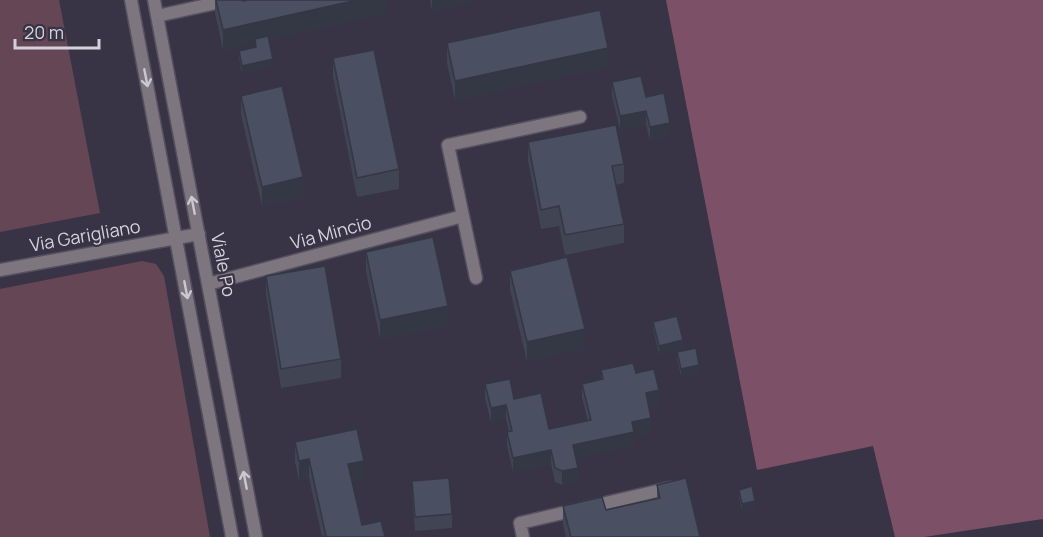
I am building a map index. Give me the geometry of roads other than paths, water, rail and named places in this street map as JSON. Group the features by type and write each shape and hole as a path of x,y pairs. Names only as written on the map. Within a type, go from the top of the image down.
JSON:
{"street":[{"path":"131,0 232,537"},
{"name":"Viale Po","path":"154,0 256,537"},
{"path":"157,16 230,0"},
{"path":"476,278 448,145 580,117"},
{"name":"Via Mincio","path":"208,284 463,216"},
{"name":"Via Garigliano","path":"0,270 199,234"},
{"path":"524,537 520,523 670,488"}]}
